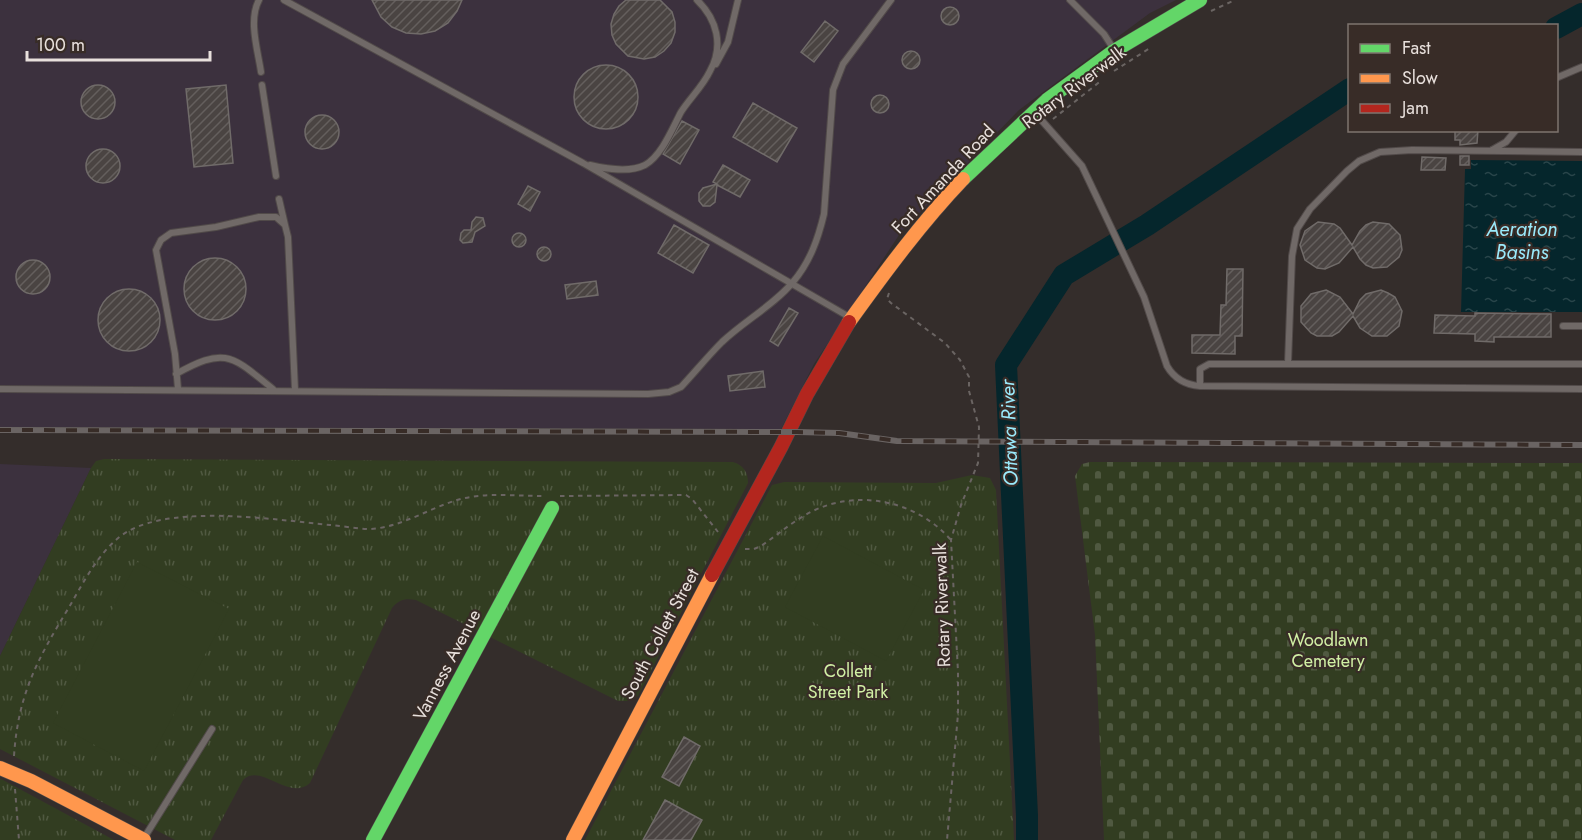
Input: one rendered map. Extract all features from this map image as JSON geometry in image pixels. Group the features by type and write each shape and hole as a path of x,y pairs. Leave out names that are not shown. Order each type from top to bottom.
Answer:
{"street":[{"name":"Fort Amanda Road","path":"781,447 806,395 852,318 924,221 978,164 1063,87 1114,51 1200,0"},
{"name":"South Collett Street","path":"573,840 728,543 781,447"},
{"name":"Vanness Avenue","path":"373,840 550,502"},
{"path":"0,768 31,781 143,840"}],"lane":[{"path":"258,0 255,6 255,25 261,72"},
{"path":"284,0 583,163 852,318"},
{"path":"697,0 712,18 717,36 716,54 710,72"},
{"path":"583,163 624,169 646,164 656,153 685,106 720,57 728,42 738,0"},
{"path":"0,389 648,394 669,392 681,387 723,342 792,283 806,265 819,234 824,214 833,90 843,64 891,0"},
{"path":"1070,0 1104,34 1114,51"},
{"path":"1558,78 1582,68"},
{"path":"262,85 276,176"},
{"path":"1034,111 1082,166 1144,297 1170,370 1185,383 1200,386 1582,389"},
{"path":"1489,151 1506,142 1514,132"},
{"path":"1288,363 1294,240 1303,220 1314,205 1347,171 1369,156 1380,152 1412,150 1582,152"},
{"path":"279,199 288,237 292,281 295,390"},
{"path":"178,389 165,300 156,260 156,250 161,240 171,233 216,227 259,217 276,217 285,225"},
{"path":"1563,326 1582,326"},
{"path":"176,374 206,359 215,356 227,357 245,366 273,390"},
{"path":"1200,386 1199,372 1205,364 1582,364"},
{"path":"143,840 212,729"}],"path":[{"path":"1209,12 1235,0"},
{"name":"Rotary Riverwalk","path":"1110,73 1150,49"},
{"name":"Rotary Riverwalk","path":"1046,124 1101,81"},
{"name":"Rotary Riverwalk","path":"894,285 887,299 945,343 960,360 969,377 969,390 979,427 978,463 961,505 951,540 958,714 947,840"},
{"path":"560,496 686,495 692,499 728,543 747,549 754,549 817,508 860,500 881,500 904,507 941,528 951,540"},
{"path":"19,840 14,774 17,726 23,698 44,649 94,565 126,532 144,524 187,517 259,518 370,529 398,523 459,500 483,496 550,502"}],"shaded area":[{"path":"0,0 1176,0 1150,13 1019,110 901,232 814,364 781,429 0,427"},
{"path":"0,464 91,468 0,656"}],"green space":[{"path":"104,459 733,462 744,470 748,483 638,696 628,701 618,701 416,600 403,600 392,608 310,783 302,788 293,788 267,778 250,776 243,780 211,840 175,840 0,749 0,656 91,468 96,461"},
{"name":"Woodlawn Cemetery","path":"1090,462 1582,463 1582,840 1104,840 1095,635 1075,476 1082,464"},
{"name":"Collett Street Park","path":"972,475 990,478 996,490 1014,840 585,840 772,485 784,482 936,483"},
{"path":"823,536 924,590 886,661 785,607"},
{"path":"137,562 229,609 144,771 53,723"},
{"path":"0,779 3,780 114,840 0,840"}],"water":[{"name":"Aeration Basins","path":"1471,160 1582,161 1582,312 1461,312 1465,169 1471,169"}],"building":[{"path":"372,0 462,0 448,23 435,31 421,34 406,33 392,27 381,17"},
{"path":"626,0 660,0 672,12 675,32 671,43 655,57 644,59 628,56 616,44 611,24 619,6"},
{"path":"946,7 954,7 959,12 957,23 946,25 941,20 941,12"},
{"path":"825,21 838,31 814,62 801,52"},
{"path":"907,51 915,51 920,56 918,67 907,69 902,64 902,56"},
{"path":"606,65 624,71 632,79 638,97 632,115 624,123 606,129 588,123 580,115 574,97 580,79 588,71"},
{"path":"98,85 110,90 115,102 110,114 98,119 86,114 81,102 86,90"},
{"path":"226,85 233,163 194,167 186,89"},
{"path":"876,95 884,95 889,100 887,111 876,113 871,108 871,100"},
{"path":"753,103 797,128 777,162 733,137"},
{"path":"322,115 334,120 339,132 334,144 322,149 310,144 305,132 310,120"},
{"path":"682,121 699,130 680,164 663,154"},
{"path":"1455,132 1478,132 1477,143 1460,145 1460,140 1455,140"},
{"path":"103,149 115,154 120,166 115,178 103,183 91,178 86,166 91,154"},
{"path":"1460,156 1469,156 1469,165 1460,165"},
{"path":"1422,157 1446,158 1445,170 1421,170"},
{"path":"723,165 750,180 740,197 717,185 715,202 710,206 703,206 699,201 699,193 703,188 717,184 713,182"},
{"path":"528,186 540,192 530,211 518,204"},
{"path":"476,217 483,218 485,226 475,232 472,242 463,243 460,240 461,233 464,230 471,230 472,222"},
{"path":"1318,222 1334,224 1340,228 1352,245 1366,225 1373,222 1389,224 1400,235 1402,250 1399,257 1387,267 1373,268 1366,265 1353,247 1339,263 1325,269 1317,268 1305,260 1300,245 1305,231"},
{"path":"674,225 709,245 693,273 658,253"},
{"path":"519,233 524,235 526,240 524,245 519,247 514,245 512,240 514,235"},
{"path":"544,247 549,249 551,254 549,259 544,261 539,259 537,254 539,249"},
{"path":"215,258 227,260 237,267 244,277 246,289 244,301 237,311 227,318 215,320 203,318 193,311 186,301 184,289 186,277 193,267 203,260"},
{"path":"33,260 45,265 50,277 45,289 33,294 21,289 16,277 21,265"},
{"path":"1227,269 1243,269 1242,336 1235,336 1235,354 1192,353 1192,335 1220,335 1221,305 1226,305"},
{"path":"596,281 598,295 567,299 565,285"},
{"path":"129,289 141,291 151,298 158,308 160,320 158,332 151,342 141,349 129,351 117,349 107,342 100,332 98,320 100,308 107,298 117,291"},
{"path":"1326,290 1340,297 1353,314 1366,294 1381,290 1388,293 1395,297 1402,311 1399,326 1387,336 1372,336 1360,328 1353,316 1339,332 1332,336 1317,336 1301,322 1301,306 1311,294"},
{"path":"789,308 798,313 778,346 770,341"},
{"path":"1475,313 1551,314 1551,337 1494,337 1494,342 1475,341 1475,334 1434,333 1435,315 1475,316"},
{"path":"763,371 765,387 730,391 728,376"},
{"path":"684,737 700,746 679,786 662,777"},
{"path":"665,800 702,820 691,840 643,840"}],"waterway":[{"name":"Ottawa River","path":"1558,27 1582,14"},
{"name":"Ottawa River","path":"1027,840 1006,365 1064,275 1147,225 1348,90"}],"railway":[{"path":"0,430 797,432 839,433 897,441 1582,445"}],"traffic: fast":[{"path":"963,179 1047,100 1114,51 1200,0"},
{"path":"373,840 552,508"}],"traffic: slow":[{"path":"849,322 918,230 963,179"},
{"path":"573,840 712,575"},
{"path":"0,768 31,781 144,840"}],"traffic: jam":[{"path":"712,575 807,394 849,322"}]}
